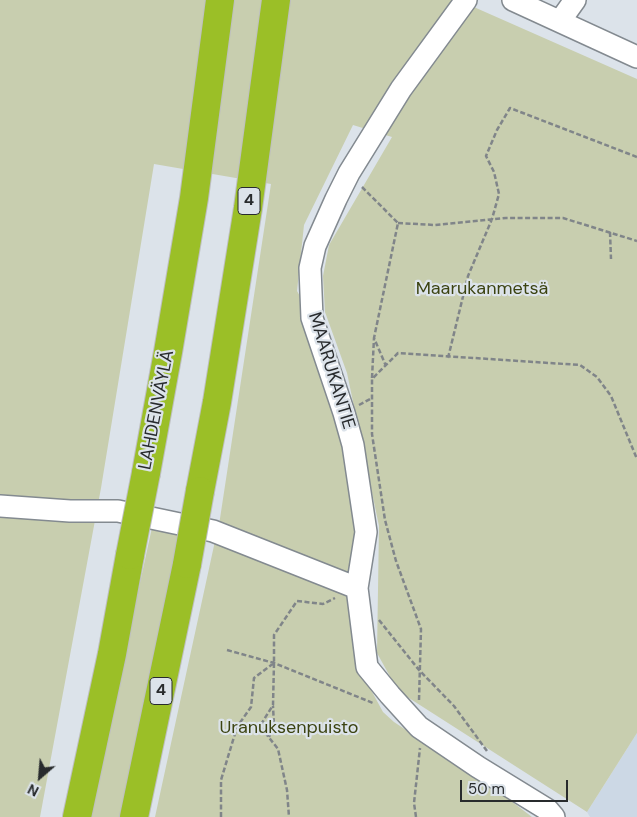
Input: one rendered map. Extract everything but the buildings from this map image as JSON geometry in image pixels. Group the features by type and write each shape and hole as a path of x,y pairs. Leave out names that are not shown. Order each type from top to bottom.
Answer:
{"highway":[{"name":"LAHDENVÄYLÄ","path":"77,817 112,654 168,352 194,198 220,0"},
{"name":"4","path":"134,817 167,666 217,402 248,208 276,0"},
{"path":"61,817 75,762 112,654"}],"street":[{"path":"513,0 637,57"},
{"path":"560,21 576,0"},
{"name":"MAARUKANTIE","path":"461,7 401,89 349,173 315,246 310,268 312,318 353,445 366,532 357,588 367,667 419,727 478,767 548,810 554,817"},
{"path":"0,506 70,511 118,511 213,531 357,588"}],"path":[{"path":"448,358 468,276 492,219 499,194 494,172 486,156 497,130 510,108 637,157"},
{"path":"349,173 398,223 435,225 492,219 563,218 637,241"},
{"path":"398,223 374,338 372,434 385,520 396,561 421,629 419,670"},
{"path":"610,232 611,259"},
{"path":"374,338 386,366"},
{"path":"372,379 398,353 580,366 597,377 611,396 637,459"},
{"path":"269,737 274,726 274,636 297,601 323,604 357,588"},
{"path":"378,620 419,670 454,706 487,751"},
{"path":"227,650 274,664 374,704 390,695"},
{"path":"221,817 221,780 237,728 251,707 254,678 274,664"},
{"path":"273,705 260,726 278,749 287,790 289,817"},
{"path":"416,817 414,803 420,750 419,727"}],"shaded area":[{"path":"637,733 637,817 590,817 587,812"}],"green space":[{"name":"Maarukanmetsä","path":"0,0 468,0 467,4 637,79 637,733 587,812 398,691 377,653 379,526 347,373 325,312 323,276 329,245 392,137 353,125 304,225 297,291 304,303 347,447 360,534 351,578 219,525 271,184 154,164 101,488 40,817 0,817"},
{"path":"153,523 181,530 121,817 89,817"},
{"name":"Uranuksenpuisto","path":"215,541 349,595 358,666 383,712 394,722 494,788 532,817 155,817"}]}
